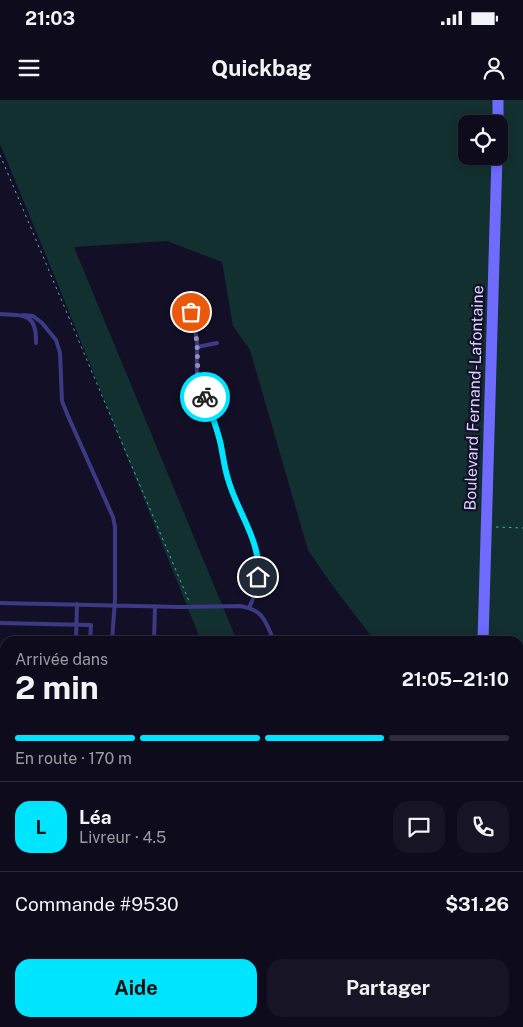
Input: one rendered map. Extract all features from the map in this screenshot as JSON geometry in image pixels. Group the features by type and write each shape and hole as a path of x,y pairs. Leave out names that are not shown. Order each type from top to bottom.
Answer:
{"street":[{"path":"498,100 498,115"},
{"name":"Boulevard Fernand-Lafontaine","path":"483,636 497,165"}],"lane":[{"path":"191,303 197,347 198,380 216,428 230,485 257,554 259,570 257,586 249,608"},
{"path":"0,314 33,316 38,319 56,340 60,353 62,401 113,517 115,527 112,636"},
{"path":"23,315 34,323 36,343"},
{"path":"197,347 217,343"},
{"path":"0,603 249,608 256,610 262,616 272,636"},
{"path":"76,636 77,604"},
{"path":"154,636 155,606"},
{"path":"0,623 91,625 90,636"}],"path":[{"path":"0,155 192,607"},
{"path":"494,527 523,528"}],"green space":[{"path":"0,100 523,100 523,636 371,636 308,550 250,350 233,326 222,262 167,241 74,247 235,636 199,636 0,144"}],"way so far":[{"path":"191,312 197,342 197,376 205,397"}],"route":[{"path":"205,397 216,428 227,478 257,554 258,577"}]}
